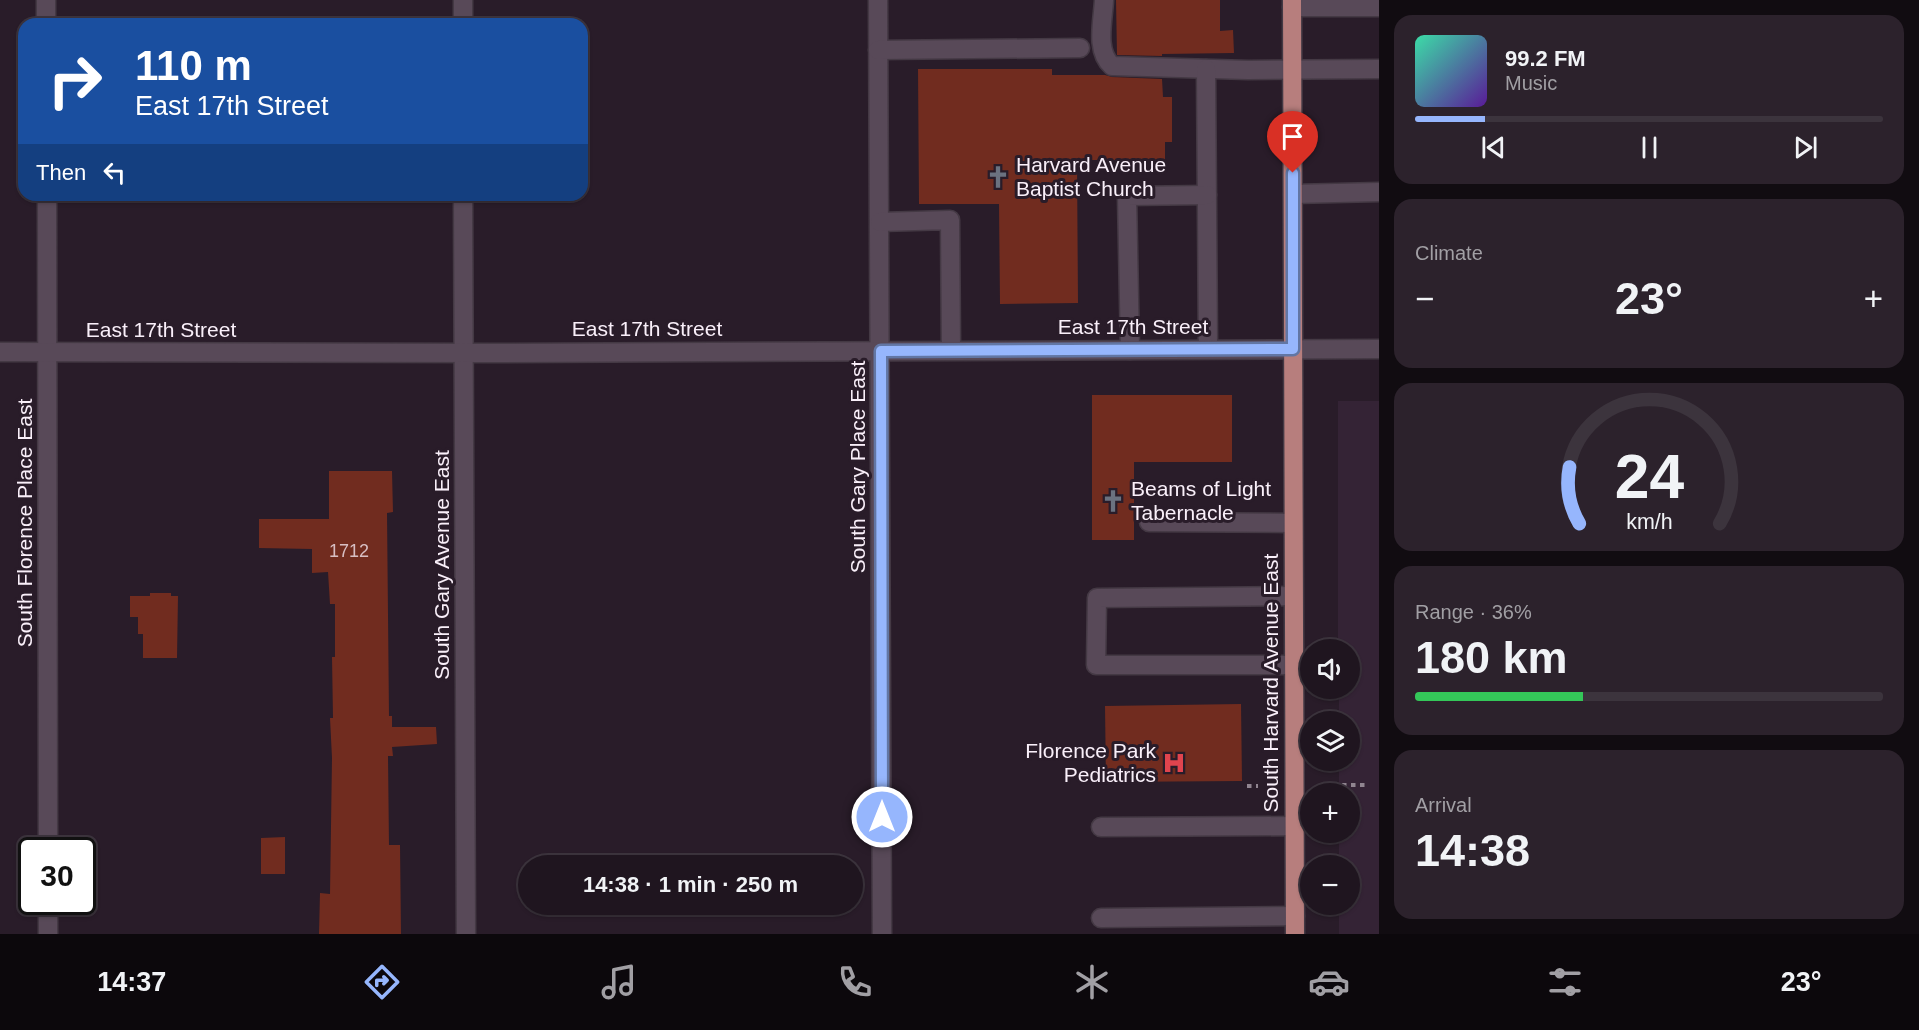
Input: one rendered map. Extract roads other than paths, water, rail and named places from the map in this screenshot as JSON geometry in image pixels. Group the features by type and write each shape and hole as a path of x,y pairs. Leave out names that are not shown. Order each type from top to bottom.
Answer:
{"main road":[{"name":"South Harvard Avenue East","path":"1292,4 1295,925"}],"street":[{"path":"46,0 46,18"},
{"path":"463,0 463,18"},
{"name":"South Gary Place East","path":"878,0 882,934"},
{"path":"1104,0 1102,46 1105,60 1112,66 1292,70 1379,69"},
{"path":"1292,4 1379,7"},
{"path":"878,50 1080,48"},
{"path":"1206,69 1208,349"},
{"path":"1293,194 1379,192"},
{"path":"1130,350 1127,196 1207,195"},
{"name":"South Florence Place East","path":"47,201 48,837"},
{"name":"South Gary Avenue East","path":"463,201 466,934"},
{"path":"880,222 950,220 951,351"},
{"name":"East 17th Street","path":"0,352 464,353 1379,349"},
{"path":"1149,522 1293,523"},
{"path":"1293,596 1096,598 1096,665 1293,665"},
{"path":"1101,827 1294,826"},
{"path":"48,915 48,934"},
{"path":"1101,918 1295,925"}],"place":[{"name":"Harvard Avenue Baptist Church","path":"998,177"},
{"name":"Beams of Light Tabernacle","path":"1113,501"},
{"name":"Florence Park Pediatrics","path":"1174,763"}]}
